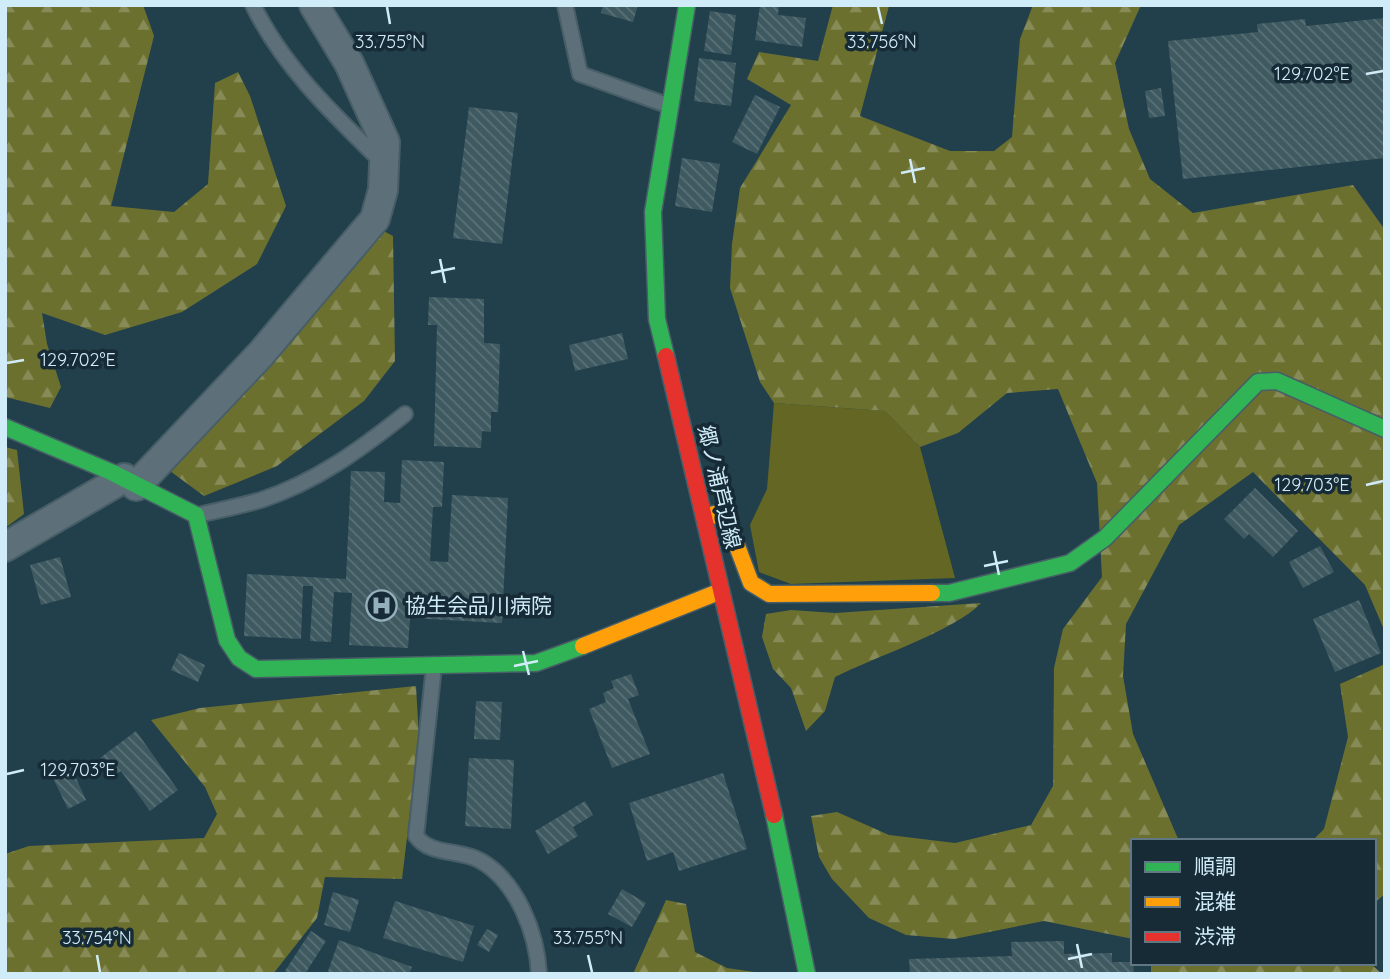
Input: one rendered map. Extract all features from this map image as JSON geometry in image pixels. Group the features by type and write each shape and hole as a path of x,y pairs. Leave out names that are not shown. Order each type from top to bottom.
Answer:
{"street":[{"path":"5,547 130,482 261,354 374,219 383,190 385,142 349,63 314,5"},
{"name":"郷ノ浦芦辺線","path":"687,5 653,212 657,319 788,876 807,974"},
{"path":"704,513 718,514 728,522 751,583 769,594 949,593 1070,563 1105,538 1258,382 1277,381 1385,429"},
{"path":"5,427 130,482 196,516 227,640 239,658 256,669 536,663 638,626 721,591"}],"lane":[{"path":"253,5 290,63 327,108 386,165"},
{"path":"565,5 580,74 670,106"},
{"path":"196,516 261,500 313,478 356,453 405,414"},
{"path":"434,666 416,836 423,845 480,860 505,882 520,904 530,929 539,974"}],"green space":[{"path":"5,5 143,5 154,36 111,206 174,212 208,184 215,83 238,72 250,96 286,206 257,264 182,312 105,335 42,313 47,344 61,387 50,408 5,397"},
{"path":"833,5 889,6 860,116 950,151 994,151 1012,137 1020,39 1033,5 1141,5 1115,63 1129,129 1150,179 1193,213 1353,185 1385,230 1385,632 1365,585 1253,472 1179,525 1126,624 1123,676 1133,734 1178,839 1131,839 1131,939 1044,921 954,939 906,935 869,918 832,879 819,857 811,816 837,812 889,835 955,843 1031,825 1053,786 1054,668 1063,629 1102,577 1097,483 1058,389 1007,393 958,433 920,447 885,411 774,403 760,382 730,288 732,244 740,188 791,105 747,79 759,52 818,61"},
{"path":"378,228 393,236 395,361 364,401 277,466 204,496 170,471 279,356"},
{"path":"774,403 885,411 920,447 955,578 791,584 759,572 750,525 767,489"},
{"path":"5,447 17,450 24,514 5,528"},
{"path":"981,603 953,624 835,677 825,711 806,731 791,688 773,669 762,637 766,614 791,610 835,613"},
{"path":"1385,664 1385,894 1376,901 1376,839 1314,839 1324,829 1348,737 1340,684"},
{"path":"416,686 419,739 402,879 325,877 317,918 273,974 5,974 5,854 29,846 204,838 217,814 205,787 151,720 200,708"},
{"path":"666,900 686,904 695,952 727,968 768,974 633,974"},
{"path":"1151,965 1372,965 1382,974 1151,974"}],"building":[{"path":"603,5 638,5 633,22 601,13"},
{"path":"760,5 779,5 778,15 806,18 802,47 755,40"},
{"path":"710,11 736,15 731,55 704,51"},
{"path":"1385,18 1385,158 1183,179 1168,41 1258,32 1257,24 1305,19 1306,26"},
{"path":"699,58 736,63 731,106 694,101"},
{"path":"1161,88 1165,116 1149,118 1145,91"},
{"path":"755,95 780,107 757,154 732,142"},
{"path":"469,107 518,113 502,244 453,238"},
{"path":"682,158 720,164 712,212 675,206"},
{"path":"429,297 484,299 484,343 500,344 498,412 491,412 491,432 482,431 481,448 434,446 437,325 428,325"},
{"path":"622,333 628,359 575,371 569,345"},
{"path":"402,460 444,462 442,507 433,507 430,561 448,562 452,495 508,498 502,623 410,618 408,648 349,645 352,593 334,592 331,642 310,641 313,586 303,586 301,639 244,636 247,574 346,579 351,471 385,472 384,502 400,503"},
{"path":"1255,488 1298,531 1273,557 1249,534 1244,539 1224,519"},
{"path":"1320,546 1334,572 1303,588 1289,562"},
{"path":"60,557 71,597 41,605 30,565"},
{"path":"1359,600 1381,653 1335,672 1313,619"},
{"path":"179,653 205,665 198,682 171,670"},
{"path":"631,674 639,695 628,699 650,754 612,768 589,709 606,702 603,693 614,688 611,681"},
{"path":"476,701 502,702 500,740 474,739"},
{"path":"136,731 178,790 150,811 121,771 114,776 100,758"},
{"path":"469,758 514,760 511,829 465,826"},
{"path":"71,767 86,800 68,809 52,776"},
{"path":"723,773 747,849 679,871 673,852 647,861 629,803"},
{"path":"585,801 593,815 573,827 578,836 548,854 535,831"},
{"path":"622,889 646,903 632,927 608,914"},
{"path":"333,892 359,900 350,932 324,925"},
{"path":"395,901 474,926 463,962 383,938"},
{"path":"487,929 498,935 489,952 477,945"},
{"path":"311,931 326,941 305,974 290,974 285,971"},
{"path":"339,940 412,967 409,974 327,974"},
{"path":"1064,941 1064,954 1112,953 1112,962 1131,962 1134,974 910,974 909,959 1012,956 1011,942"}],"traffic: fast":[{"path":"666,356 657,319 653,212 687,5"},
{"path":"932,593 949,593 1070,563 1105,538 1258,382 1277,381 1385,429"},
{"path":"5,427 111,472 196,515 227,640 239,658 256,669 536,663 583,646"},
{"path":"774,815 807,974"}],"traffic: slow":[{"path":"714,514 728,522 751,583 769,594 932,593"},
{"path":"583,646 721,591"}],"traffic: jam":[{"path":"666,356 774,815"}],"place":[{"name":"協生会品川病院","path":"382,606"}]}
